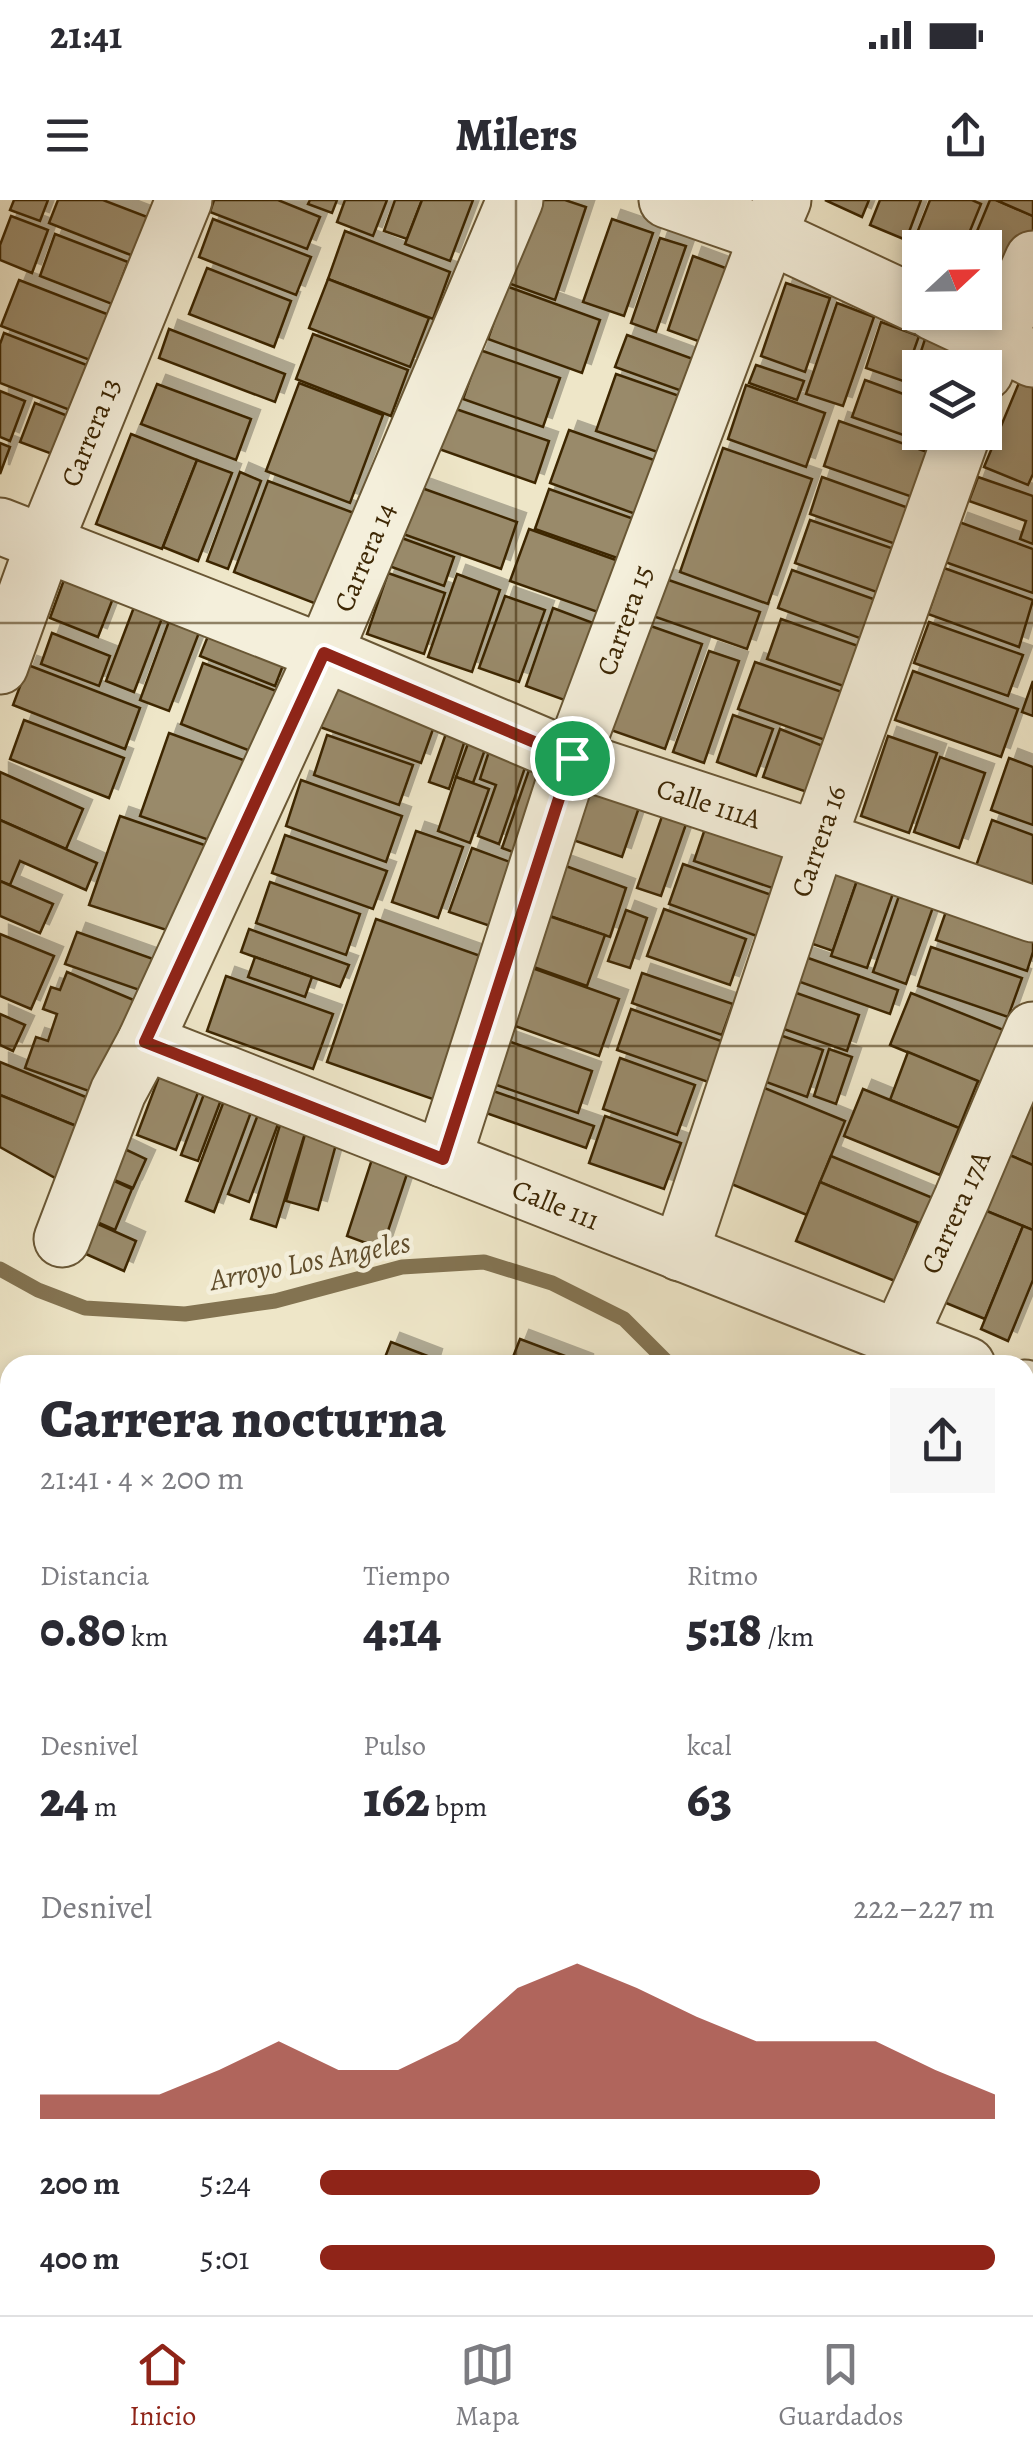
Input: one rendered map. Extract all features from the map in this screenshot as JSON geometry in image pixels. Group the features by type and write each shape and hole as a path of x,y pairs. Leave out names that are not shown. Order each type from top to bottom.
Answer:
{"street":[{"name":"Carrera 13","path":"0,666 22,536 184,200"},
{"name":"Carrera 14","path":"62,1240 118,1092 145,1042 324,653 515,200"},
{"path":"666,200 775,218 902,295"},
{"name":"Carrera 15","path":"443,1159 572,758 775,218"},
{"path":"961,330 1005,358 1033,259"},
{"name":"Carrera 16","path":"680,1253 818,839 958,450"},
{"name":"Calle 111A","path":"22,536 324,653 572,758 1033,914"},
{"name":"Carrera 17A","path":"899,1338 1033,1030"},
{"name":"Calle 111","path":"145,1042 941,1355"}],"building":[{"path":"14,200 48,200 40,221 10,210"},
{"path":"58,200 103,200 155,220 141,259 49,223"},
{"path":"214,200 278,200 320,217 307,249 210,212"},
{"path":"310,200 337,200 332,213 308,204"},
{"path":"345,200 387,200 373,236 337,222"},
{"path":"395,200 422,200 407,239 384,231"},
{"path":"422,200 473,200 450,261 405,244"},
{"path":"524,200 565,200 586,207 555,300 497,279"},
{"path":"825,200 869,200 862,217"},
{"path":"880,200 921,200 910,230 902,230 902,238 870,225"},
{"path":"930,200 972,200 981,204 970,230 918,230"},
{"path":"990,200 1033,216 1033,238 1014,284 1002,279 1002,230 978,230"},
{"path":"996,200 1033,200 1033,216"},
{"path":"11,216 48,230 32,273 0,260 0,245"},
{"path":"213,219 311,257 296,295 199,257"},
{"path":"612,219 653,233 624,316 583,302"},
{"path":"345,231 450,272 433,319 328,279"},
{"path":"55,234 128,262 112,304 40,276"},
{"path":"660,238 686,246 656,332 631,323"},
{"path":"693,256 731,270 706,344 668,330"},
{"path":"207,268 291,301 274,347 189,314"},
{"path":"328,279 429,318 410,367 309,328"},
{"path":"19,280 112,316 95,362 1,326"},
{"path":"786,283 830,298 805,372 761,356"},
{"path":"506,286 600,320 582,373 488,339"},
{"path":"837,303 874,317 843,406 806,394"},
{"path":"881,322 919,336 914,350 902,350 902,381 866,368"},
{"path":"169,329 285,374 275,402 159,358"},
{"path":"4,333 97,369 80,414 0,383 0,344"},
{"path":"313,334 408,370 391,416 296,379"},
{"path":"627,335 704,363 693,395 615,367"},
{"path":"926,336 966,350 921,350"},
{"path":"480,350 560,378 543,427 463,399"},
{"path":"756,365 804,381 797,400 749,383"},
{"path":"616,374 691,400 672,457 596,431"},
{"path":"1021,378 1033,383 1033,474 1028,485 984,467 991,450 1002,450 1002,424"},
{"path":"865,380 902,393 902,435 852,417"},
{"path":"299,383 383,415 350,503 266,471"},
{"path":"157,384 251,419 236,460 141,424"},
{"path":"746,385 825,413 806,467 728,439"},
{"path":"0,391 25,401 10,441 0,437"},
{"path":"35,403 78,420 63,458 20,442"},
{"path":"453,408 549,441 535,483 439,449"},
{"path":"839,421 902,443 902,450 933,454 918,499 824,466"},
{"path":"569,430 671,466 652,520 550,483"},
{"path":"131,434 197,460 162,549 96,524"},
{"path":"0,443 10,447 0,474"},
{"path":"723,448 812,479 768,604 680,572"},
{"path":"197,460 232,473 198,561 163,547"},
{"path":"240,472 261,481 228,569 207,561"},
{"path":"822,477 917,511 904,547 810,514"},
{"path":"978,477 1033,496 1033,544 1020,539 1026,521 969,501"},
{"path":"268,481 354,513 319,605 234,572"},
{"path":"419,487 517,522 501,569 403,534"},
{"path":"549,489 634,519 620,559 535,529"},
{"path":"810,520 900,551 885,595 795,563"},
{"path":"959,522 1033,549 1033,593 945,562"},
{"path":"529,529 627,564 609,616 510,581"},
{"path":"399,537 454,557 444,586 389,566"},
{"path":"944,568 1033,600 1019,647 928,614"},
{"path":"68,569 117,588 98,637 50,618"},
{"path":"792,570 879,601 865,640 778,608"},
{"path":"388,573 445,593 424,654 367,634"},
{"path":"457,574 500,590 472,672 428,657"},
{"path":"663,578 760,612 747,649 650,615"},
{"path":"139,594 167,605 134,692 106,681"},
{"path":"505,596 545,610 519,682 479,668"},
{"path":"175,605 205,617 169,711 140,700"},
{"path":"553,608 593,623 567,701 526,686"},
{"path":"781,619 864,648 849,688 767,659"},
{"path":"214,621 289,650 275,686 200,656"},
{"path":"929,622 1023,655 1008,696 914,663"},
{"path":"645,624 702,644 665,749 608,729"},
{"path":"52,633 110,656 99,686 41,664"},
{"path":"709,651 739,661 704,763 673,752"},
{"path":"755,662 842,692 825,740 738,709"},
{"path":"203,663 284,694 261,755 181,724"},
{"path":"28,665 140,708 125,749 13,705"},
{"path":"913,671 1018,709 1001,757 895,720"},
{"path":"333,681 437,718 421,763 317,726"},
{"path":"1033,681 1033,716 1022,712"},
{"path":"733,715 773,729 756,776 717,762"},
{"path":"24,720 124,758 109,798 10,759"},
{"path":"450,722 469,728 449,789 429,782"},
{"path":"475,724 492,730 473,783 456,777"},
{"path":"780,729 823,746 807,792 763,777"},
{"path":"496,730 533,744 499,844 478,836 496,785 480,779"},
{"path":"169,733 257,765 229,847 140,816"},
{"path":"327,735 413,765 399,805 314,775"},
{"path":"888,736 937,753 909,833 861,816"},
{"path":"537,747 556,754 521,855 502,848"},
{"path":"940,757 985,773 959,848 914,832"},
{"path":"1009,758 1033,767 1033,825 991,810"},
{"path":"0,772 83,809 66,849 0,820"},
{"path":"596,772 645,790 622,857 573,840"},
{"path":"456,777 489,789 470,843 438,831"},
{"path":"301,780 402,816 386,862 286,826"},
{"path":"668,799 692,807 661,896 637,888"},
{"path":"710,814 801,846 784,892 694,861"},
{"path":"120,816 222,851 182,935 89,905"},
{"path":"0,820 97,863 86,890 20,861 10,885 0,881"},
{"path":"992,820 1033,835 1033,886 976,866"},
{"path":"416,831 463,847 438,918 392,902"},
{"path":"285,835 387,871 373,909 272,873"},
{"path":"472,848 521,866 499,929 449,912"},
{"path":"683,864 783,899 768,940 669,904"},
{"path":"563,865 626,888 610,937 547,915"},
{"path":"833,866 859,875 833,951 807,942"},
{"path":"861,869 897,882 867,968 831,956"},
{"path":"0,881 53,904 40,933 0,916"},
{"path":"904,881 938,893 906,984 873,972"},
{"path":"270,882 360,914 346,955 256,923"},
{"path":"951,897 1033,927 1033,952 1027,971 936,940"},
{"path":"664,909 746,939 730,985 647,956"},
{"path":"626,910 647,918 630,968 608,961"},
{"path":"546,915 605,935 587,986 528,965"},
{"path":"376,919 489,959 441,1102 327,1062"},
{"path":"249,929 349,965 340,987 241,952"},
{"path":"77,932 156,960 145,992 65,964"},
{"path":"0,934 54,956 31,1009 0,996"},
{"path":"931,947 1022,978 1008,1017 918,986"},
{"path":"797,954 898,990 890,1014 789,978"},
{"path":"255,957 312,977 305,997 248,977"},
{"path":"521,964 619,999 599,1056 501,1021"},
{"path":"67,972 136,1001 97,1094 25,1068 36,1037 48,1041 57,1014 43,1009 51,987 60,990"},
{"path":"642,973 733,1004 722,1035 632,1003"},
{"path":"226,976 333,1014 313,1069 207,1031"},
{"path":"788,990 859,1015 847,1051 775,1026"},
{"path":"911,993 1006,1031 984,1084 890,1045"},
{"path":"631,1009 724,1042 711,1083 617,1050"},
{"path":"0,1014 25,1025 13,1051 0,1045"},
{"path":"774,1033 823,1050 807,1097 758,1079"},
{"path":"497,1037 592,1071 578,1113 482,1080"},
{"path":"829,1049 852,1057 836,1104 814,1096"},
{"path":"908,1052 978,1081 959,1128 890,1100"},
{"path":"620,1058 695,1085 677,1135 603,1109"},
{"path":"165,1061 204,1077 176,1150 137,1135"},
{"path":"0,1062 103,1104 91,1132 0,1095"},
{"path":"1033,1076 1033,1165 995,1149"},
{"path":"210,1078 227,1084 198,1161 181,1155"},
{"path":"750,1082 845,1121 807,1215 712,1176"},
{"path":"230,1085 257,1096 214,1212 186,1201"},
{"path":"476,1085 594,1126 586,1148 469,1107"},
{"path":"863,1089 959,1128 940,1175 844,1136"},
{"path":"0,1095 91,1132 64,1183 0,1147"},
{"path":"263,1101 284,1108 249,1202 228,1194"},
{"path":"285,1109 310,1117 276,1227 251,1219"},
{"path":"605,1116 681,1143 664,1189 589,1163"},
{"path":"310,1117 341,1126 318,1210 286,1201"},
{"path":"112,1143 146,1159 133,1188 98,1173"},
{"path":"995,1149 1033,1165 1033,1230 972,1205"},
{"path":"374,1153 410,1165 382,1249 347,1236"},
{"path":"831,1156 940,1201 929,1227 820,1182"},
{"path":"99,1174 132,1189 115,1230 81,1215"},
{"path":"820,1182 918,1223 895,1281 796,1241"},
{"path":"972,1205 1023,1226 985,1319 934,1298"},
{"path":"80,1216 136,1241 124,1271 68,1246"},
{"path":"1023,1226 1033,1230 1033,1280 1008,1341 981,1329"},
{"path":"520,1339 563,1355 514,1355"},
{"path":"391,1342 425,1355 386,1355"}],"waterway":[{"name":"Arroyo Los Angeles","path":"0,1269 38,1290 85,1308 185,1314 275,1301 402,1267 484,1262 552,1283 624,1319 660,1355"}],"route":[{"path":"324,653 572,758 443,1159 145,1042 324,653"}]}
